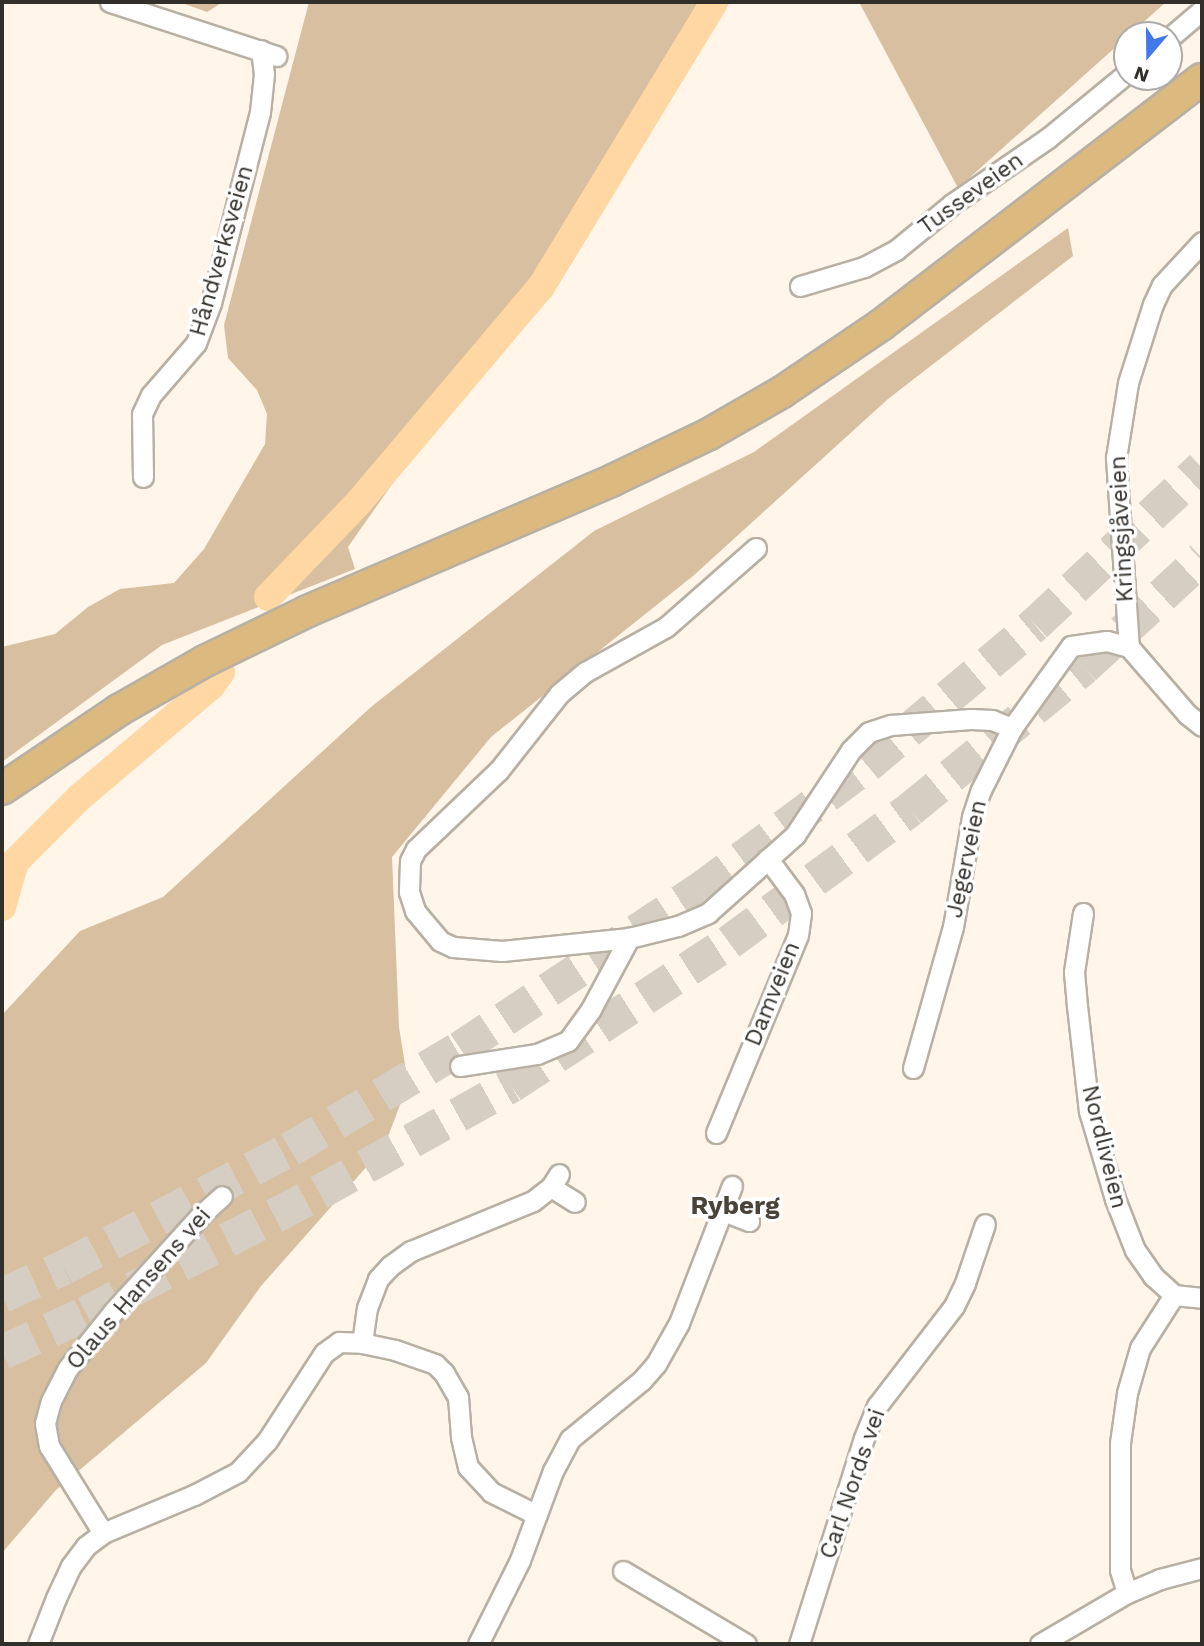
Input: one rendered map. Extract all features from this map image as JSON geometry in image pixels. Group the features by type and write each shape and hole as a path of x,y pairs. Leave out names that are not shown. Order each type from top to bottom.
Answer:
{"main road":[{"path":"2,789 119,710 205,660 308,611 613,480 709,434 782,392 918,298 1202,79"}],"street":[{"name":"Håndverksveien","path":"110,2 269,53 260,112 211,303 196,343 152,395 142,414 143,477"},
{"path":"1183,26 1202,10"},
{"name":"Tusseveien","path":"800,286 864,267 896,250 952,204 1048,138 1113,85"},
{"name":"Kringsjåveien","path":"1129,647 1117,502 1119,427 1128,383 1153,304 1162,285 1202,242"},
{"path":"756,548 666,627 585,672 559,694 499,770 427,835 410,861 409,892 415,911 440,941 453,947 502,951 629,938 678,926 708,913 795,835 850,750 869,732 891,725 971,719 992,720 1012,728"},
{"name":"Jegerveien","path":"913,1068 953,927 972,817 981,790 1012,728 1070,646 1107,641 1129,647"},
{"path":"1129,647 1187,714 1202,726"},
{"name":"Damveien","path":"716,1133 798,934 801,914 794,894 768,859"},
{"name":"Nordliveien","path":"1083,913 1074,972 1090,1111 1115,1199 1135,1250 1153,1276 1174,1295"},
{"path":"460,1066 537,1054 568,1041 591,1009 629,938"},
{"path":"362,1343 367,1308 378,1279 390,1266 411,1251 533,1201 555,1181 575,1202"},
{"path":"478,1644 520,1560 553,1471 570,1438 642,1380 656,1364 679,1324 732,1185"},
{"name":"Olaus Hansens vei","path":"103,1533 49,1446 46,1423 51,1401 68,1368 113,1312 201,1215 222,1196"},
{"path":"723,1211 749,1221"},
{"name":"Carl Nords vei","path":"799,1644 864,1438 877,1406 954,1306 965,1283 985,1224"},
{"path":"1127,1593 1120,1570 1121,1443 1127,1393 1140,1348 1174,1295 1202,1298"},
{"path":"38,1644 71,1566 86,1546 103,1533 194,1495 238,1472 267,1441 324,1353 339,1342 362,1343 418,1356 444,1373 458,1397 468,1467 491,1492 537,1515"},
{"path":"1040,1644 1127,1593 1160,1578 1202,1568"},
{"path":"623,1571 746,1644"}],"shaded area":[{"path":"179,2 223,2 207,12"},
{"path":"309,2 730,2 348,547 355,569 162,645 2,762 2,647 55,634 88,607 120,589 174,583 204,549 265,444 267,414 257,390 228,358 224,325"},
{"path":"859,2 1166,2 1145,21 1113,21 1113,49 958,188"},
{"path":"1068,228 1073,256 888,399 693,576 491,737 392,857 399,1027 408,1084 384,1147 261,1286 206,1363 56,1490 2,1553 2,1015 80,931 163,897 371,707 594,531 754,452"}],"waterway":[{"path":"268,597 359,502 541,287 714,2"},
{"path":"2,907 15,862 80,797 211,686 221,672"}],"tunnel":[{"path":"2,1295 64,1267 290,1149 460,1048 699,890 867,765 1035,624 1202,467"},
{"path":"2,1352 86,1313 319,1192 511,1085 729,942 910,809 1084,667 1202,558"}],"district":[{"name":"Ryberg","path":"735,1206"}]}
